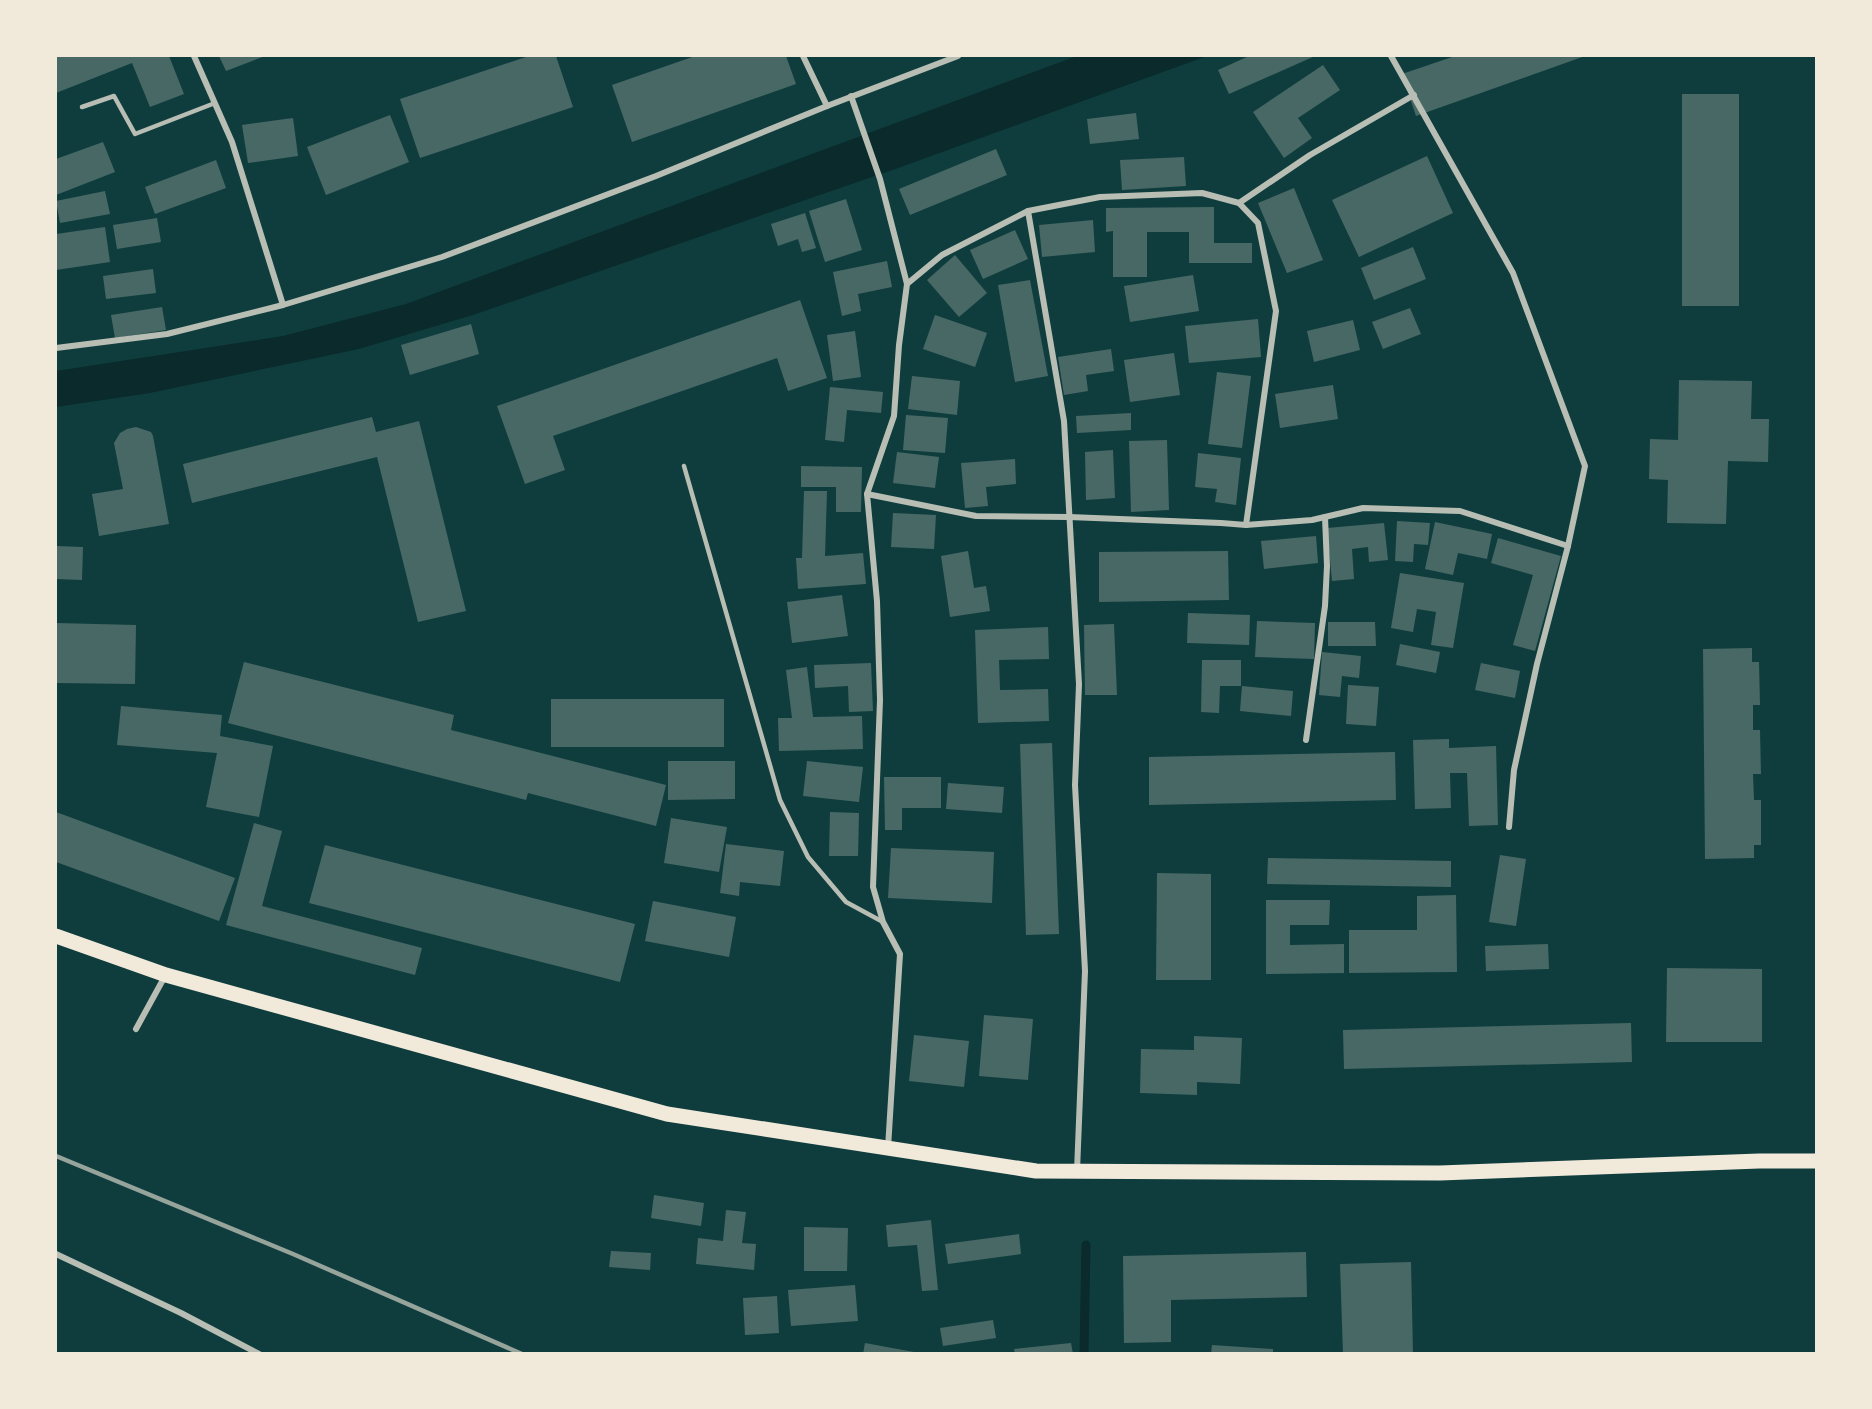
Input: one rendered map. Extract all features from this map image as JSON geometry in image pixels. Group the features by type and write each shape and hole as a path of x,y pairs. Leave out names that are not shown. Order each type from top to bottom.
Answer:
{"main road":[{"path":"56,936 166,975 668,1114 1036,1171 1440,1173 1759,1161 1816,1161"}],"street":[{"path":"194,56 232,142 283,305"},
{"path":"803,56 827,106"},
{"path":"56,348 167,334 283,305 442,257 656,176 851,96 958,56"},
{"path":"1390,56 1513,273 1585,466 1568,546 1537,663 1514,770 1509,827"},
{"path":"851,96 880,179 907,284 898,345 894,416 867,494 877,601 880,700 873,887 883,922 900,954 888,1149"},
{"path":"1239,203 1310,155 1414,96"},
{"path":"907,284 942,255 1028,211 1100,197 1202,193 1239,203 1258,223 1276,311 1246,525"},
{"path":"1028,211 1064,421 1079,684 1075,785 1085,971 1077,1171"},
{"path":"867,494 976,516 1069,517 1246,525 1312,520 1363,508 1460,511 1568,546"},
{"path":"1306,740 1325,606 1327,566 1325,517"},
{"path":"136,1029 166,975"},
{"path":"56,1254 182,1313 259,1353"}],"lane":[{"path":"82,107 114,96 135,134 214,104"},
{"path":"684,466 780,800 808,857 846,902 883,922"}],"water":[{"path":"1077,56 1207,56 901,167 476,314 359,349 150,393 56,407 56,371 283,336 406,304"}],"building":[{"path":"56,56 169,56 184,94 150,107 132,63 56,93"},
{"path":"219,56 265,56 226,71"},
{"path":"529,56 556,56 573,107 420,158 400,99"},
{"path":"695,56 786,56 796,84 632,142 612,85"},
{"path":"1249,56 1315,56 1229,94 1218,70"},
{"path":"1455,56 1585,56 1416,116 1402,74"},
{"path":"1323,65 1340,90 1298,118 1312,138 1284,158 1253,112"},
{"path":"1682,94 1739,94 1739,306 1682,306"},
{"path":"1136,113 1139,139 1090,144 1087,119"},
{"path":"390,115 409,162 326,195 307,147"},
{"path":"293,118 298,156 248,163 242,125"},
{"path":"103,142 115,172 56,195 56,159"},
{"path":"996,149 1007,175 910,215 899,189"},
{"path":"1427,156 1453,213 1359,257 1332,200"},
{"path":"1184,157 1186,186 1122,190 1120,160"},
{"path":"216,160 226,188 155,214 145,187"},
{"path":"1294,188 1323,260 1287,273 1258,203"},
{"path":"105,191 110,214 60,223 56,201"},
{"path":"846,199 862,250 825,262 809,211"},
{"path":"1214,207 1214,243 1252,243 1252,263 1189,263 1189,232 1147,232 1147,277 1113,277 1113,231 1106,232 1106,208"},
{"path":"805,213 816,248 802,252 798,239 778,246 771,224"},
{"path":"157,218 161,242 117,249 113,225"},
{"path":"1093,220 1095,252 1042,257 1039,225"},
{"path":"105,227 110,262 56,270 56,234"},
{"path":"1015,230 1028,259 983,279 970,250"},
{"path":"1413,247 1426,279 1374,300 1361,268"},
{"path":"955,255 987,293 959,317 927,280"},
{"path":"887,261 892,287 858,294 861,311 842,316 833,272"},
{"path":"153,269 156,293 106,299 103,276"},
{"path":"1193,275 1199,311 1130,322 1124,286"},
{"path":"1030,280 1048,376 1015,382 998,285"},
{"path":"800,300 827,378 788,391 777,358 553,436 565,470 525,484 497,406"},
{"path":"162,307 166,330 115,338 111,315"},
{"path":"1410,308 1421,334 1383,349 1372,322"},
{"path":"935,315 987,333 975,367 923,349"},
{"path":"1258,319 1261,357 1189,363 1185,326"},
{"path":"1353,320 1360,350 1314,362 1307,331"},
{"path":"471,324 479,354 410,375 401,345"},
{"path":"855,331 861,377 833,381 827,335"},
{"path":"1111,349 1114,371 1086,375 1088,391 1064,395 1058,357"},
{"path":"1174,353 1180,395 1130,402 1124,360"},
{"path":"1217,372 1251,376 1242,448 1208,444"},
{"path":"912,376 960,381 957,415 908,409"},
{"path":"1679,380 1752,381 1751,419 1769,419 1768,462 1728,461 1726,524 1667,523 1668,480 1649,479 1650,439 1678,440"},
{"path":"1333,385 1338,419 1280,428 1275,394"},
{"path":"830,387 883,392 881,413 847,410 844,442 825,440"},
{"path":"1131,413 1131,430 1077,433 1076,416"},
{"path":"906,415 948,418 945,453 903,450"},
{"path":"372,417 376,432 419,421 466,611 418,622 377,457 192,503 183,464"},
{"path":"136,427 151,432 153,436 169,524 99,536 92,494 123,489 114,443 120,433"},
{"path":"1167,440 1169,510 1131,512 1129,441"},
{"path":"1113,450 1115,498 1086,500 1085,452"},
{"path":"897,452 939,457 935,488 893,483"},
{"path":"1198,453 1241,458 1236,505 1215,502 1217,489 1195,487"},
{"path":"1015,459 1016,484 986,487 988,506 965,508 961,463"},
{"path":"801,466 862,467 861,512 836,512 836,487 801,487"},
{"path":"804,491 827,491 825,556 863,553 866,584 798,589 796,558 802,558"},
{"path":"893,513 936,515 934,549 891,547"},
{"path":"1397,521 1430,523 1428,545 1414,544 1413,562 1395,561"},
{"path":"1435,522 1492,534 1487,559 1458,553 1453,575 1425,569"},
{"path":"1384,523 1388,560 1369,562 1368,547 1352,549 1354,579 1332,581 1327,528"},
{"path":"1316,536 1318,563 1264,569 1261,541"},
{"path":"1498,538 1561,556 1535,651 1513,645 1533,575 1491,563"},
{"path":"56,546 83,547 82,580 56,579"},
{"path":"968,551 974,588 986,586 990,611 950,617 941,556"},
{"path":"1228,551 1229,600 1099,602 1099,552"},
{"path":"1400,573 1464,583 1453,648 1431,645 1436,612 1417,609 1413,632 1391,628"},
{"path":"842,595 848,636 792,643 787,602"},
{"path":"1188,613 1250,615 1249,645 1187,643"},
{"path":"1257,621 1315,623 1314,659 1255,657"},
{"path":"1328,622 1375,622 1376,646 1328,646"},
{"path":"56,623 136,625 135,684 56,683"},
{"path":"1114,624 1117,695 1085,695 1084,625"},
{"path":"1048,627 1049,659 999,660 1000,690 1048,689 1049,721 978,723 975,630"},
{"path":"1400,644 1440,652 1436,673 1396,665"},
{"path":"1752,648 1752,662 1759,662 1760,705 1753,705 1753,730 1760,730 1761,774 1753,774 1754,800 1761,800 1761,845 1754,845 1754,858 1705,859 1703,649"},
{"path":"1322,652 1361,656 1359,678 1342,676 1340,697 1319,695"},
{"path":"1202,660 1241,660 1241,686 1220,686 1219,713 1201,712"},
{"path":"244,662 454,715 451,730 666,785 656,826 528,793 526,800 228,723"},
{"path":"871,663 873,711 849,712 848,686 815,688 814,665"},
{"path":"1481,663 1520,671 1515,698 1475,690"},
{"path":"807,667 813,717 862,716 863,749 779,751 778,718 792,718 786,670"},
{"path":"1348,685 1379,687 1376,726 1346,724"},
{"path":"1242,686 1293,691 1291,716 1240,711"},
{"path":"551,699 724,699 724,747 551,747"},
{"path":"121,706 222,715 220,736 273,746 259,817 206,807 217,753 117,745"},
{"path":"1449,739 1449,748 1496,746 1498,825 1469,826 1467,773 1450,773 1451,808 1415,809 1413,740"},
{"path":"1052,743 1059,934 1026,935 1020,744"},
{"path":"1395,752 1396,800 1149,805 1149,757"},
{"path":"668,761 735,761 735,799 668,800"},
{"path":"807,761 863,767 859,802 803,796"},
{"path":"884,777 941,777 941,808 902,808 902,830 885,830"},
{"path":"948,783 1004,787 1002,813 946,809"},
{"path":"56,812 235,878 219,921 56,862"},
{"path":"830,812 859,813 858,856 829,856"},
{"path":"671,818 727,827 719,872 664,863"},
{"path":"254,823 282,831 262,906 422,948 415,975 226,925"},
{"path":"726,844 784,851 780,886 740,882 739,896 720,893"},
{"path":"325,845 635,924 620,982 309,903"},
{"path":"891,848 994,852 992,903 888,898"},
{"path":"1500,855 1526,859 1516,926 1489,922"},
{"path":"1268,858 1451,861 1451,887 1267,884"},
{"path":"1157,873 1211,874 1211,980 1156,980"},
{"path":"1456,895 1457,972 1349,973 1349,930 1417,930 1417,896"},
{"path":"1266,900 1330,900 1329,925 1290,925 1290,945 1344,944 1344,973 1266,974"},
{"path":"653,901 736,917 729,957 645,941"},
{"path":"1548,944 1549,969 1486,971 1485,946"},
{"path":"1667,968 1762,969 1762,1042 1666,1042"},
{"path":"984,1015 1033,1019 1028,1080 979,1076"},
{"path":"1631,1023 1632,1062 1344,1069 1343,1030"},
{"path":"914,1035 969,1041 964,1087 909,1081"},
{"path":"1194,1036 1242,1038 1240,1084 1197,1082 1197,1095 1140,1093 1141,1049 1194,1050"},
{"path":"654,1195 704,1203 701,1226 651,1218"},
{"path":"726,1210 746,1212 742,1243 756,1244 754,1270 696,1264 698,1238 723,1241"},
{"path":"931,1220 938,1290 922,1291 917,1245 888,1247 886,1225"},
{"path":"804,1227 848,1228 847,1271 804,1271"},
{"path":"1019,1234 1021,1254 948,1264 945,1244"},
{"path":"611,1251 651,1253 650,1270 609,1267"},
{"path":"1306,1252 1307,1297 1171,1300 1171,1342 1124,1343 1123,1256"},
{"path":"1411,1262 1413,1354 1343,1354 1340,1264"},
{"path":"855,1285 858,1321 791,1326 788,1290"},
{"path":"777,1296 779,1333 745,1335 743,1298"},
{"path":"993,1320 996,1338 943,1346 940,1328"},
{"path":"865,1343 914,1352 914,1354 863,1354"},
{"path":"1071,1343 1073,1354 1015,1354 1014,1349"},
{"path":"1212,1345 1273,1349 1273,1354 1211,1354"}],"waterway":[{"path":"1084,1354 1086,1245"}],"railway":[{"path":"56,1156 293,1254 522,1354"}]}
